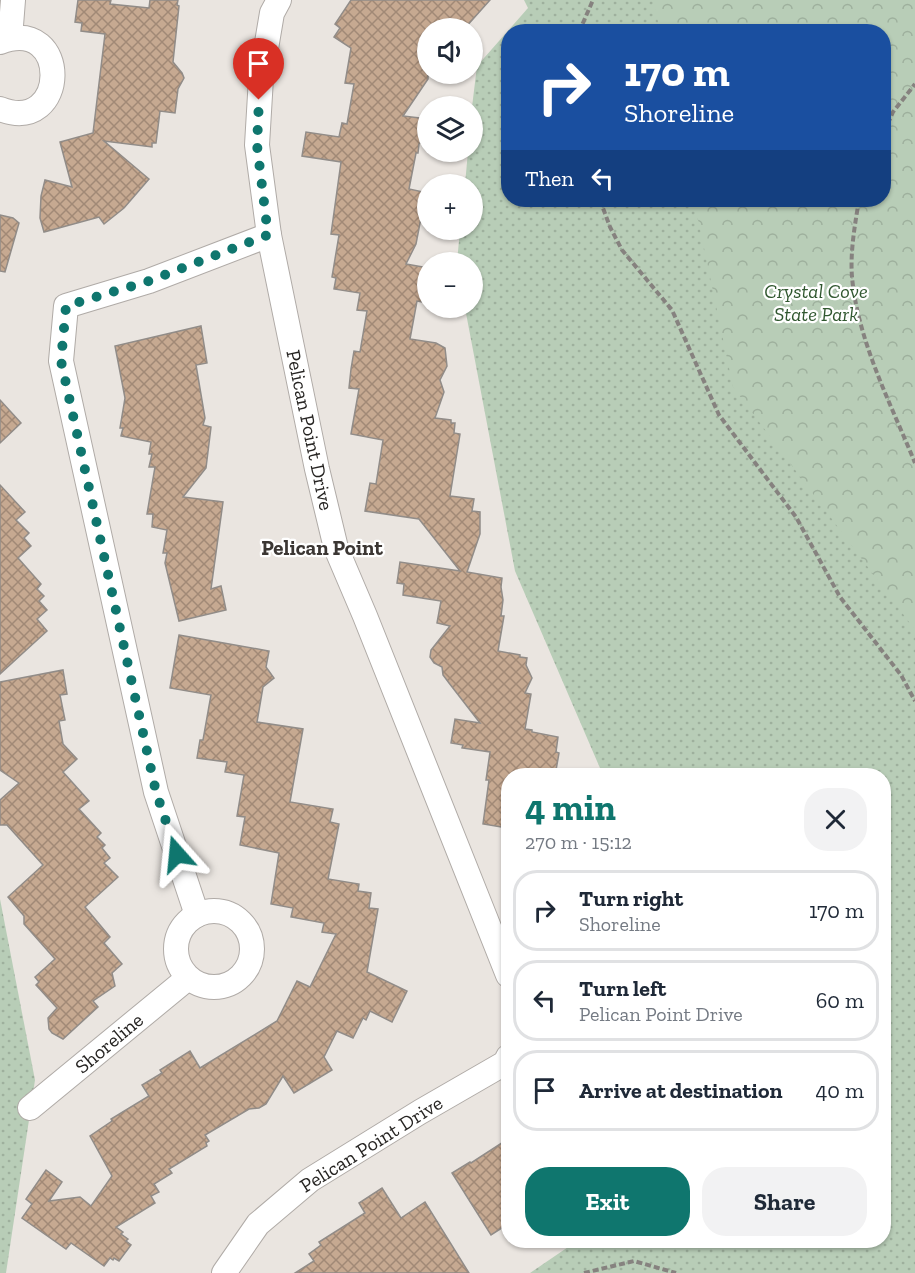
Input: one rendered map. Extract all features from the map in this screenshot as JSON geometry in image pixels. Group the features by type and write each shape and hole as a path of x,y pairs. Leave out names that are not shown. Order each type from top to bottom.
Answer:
{"street":[{"path":"0,109 19,113 39,105 52,87 54,76 51,58 43,48 25,38 5,40 13,0"},
{"name":"Pelican Point Drive","path":"279,0 272,13 261,78 257,145 268,235 314,457 336,548 501,958"},
{"path":"197,915 156,792 61,361 66,306 149,281 268,235"},
{"path":"217,910 230,914 241,921 249,932 253,945 253,956 248,969 229,985 207,987 199,985 188,978 177,959 176,945 180,932 186,923 197,915 217,910"},
{"name":"Shoreline","path":"30,1108 188,978"},
{"name":"Pelican Point Drive","path":"224,1273 258,1224 310,1180 501,1065"}],"path":[{"path":"582,24 593,0"},
{"path":"891,116 915,84"},
{"path":"603,207 622,250 672,310 719,415 796,517 840,597 901,675 915,701"},
{"path":"859,207 854,230 852,276 860,315 870,354 915,463"},
{"path":"585,1273 634,1261 676,1273"}],"green space":[{"path":"524,0 915,0 915,1273 530,1273 567,1248 891,1248 891,768 600,768 515,571 467,318 483,318 483,252 458,252 459,240 483,240 483,174 466,174 467,162 483,162 483,96 473,96 475,84 483,84 483,59 501,39 501,207 891,207 891,24 514,24 528,8"},
{"name":"Crystal Cove State Park","path":"653,0 915,0 915,630 733,387 695,207 891,207 891,24 658,24"},
{"path":"0,899 35,1080 6,1273 0,1273"}],"building":[{"path":"78,0 111,0 110,4 149,8 150,0 178,0 173,62 184,78 178,89 175,113 160,111 156,143 152,143 152,147 104,141 149,179 124,208 104,224 99,217 44,232 40,218 41,196 45,180 72,187 60,142 93,133 105,34 81,31 82,23 75,22"},
{"path":"351,0 490,0 474,18 417,18 417,84 425,84 403,116 417,118 417,153 409,189 417,191 417,239 406,264 417,266 417,301 410,339 436,343 445,348 447,366 440,380 444,392 435,418 451,420 451,423 455,423 454,433 460,434 450,496 474,499 472,511 480,512 480,534 467,572 502,578 501,616 504,616 498,651 527,658 526,665 532,678 525,693 531,694 525,729 558,737 556,752 559,753 556,768 501,768 501,827 483,824 490,752 462,748 463,745 451,743 455,719 480,723 443,675 442,667 434,663 430,657 431,650 450,626 437,623 441,601 403,595 404,584 397,583 400,562 460,571 419,519 365,511 370,483 376,484 383,440 351,434 359,389 349,388 351,369 354,351 360,352 367,311 357,310 360,293 334,289 336,278 332,277 339,235 331,234 341,162 302,156 306,132 339,137 342,123 347,124 354,84 345,83 351,48 334,37 340,28 335,24"},
{"path":"0,215 13,218 19,223 5,272 0,271"},
{"path":"201,326 207,363 196,365 205,418 203,425 211,427 206,468 183,497 223,502 211,589 221,586 226,610 179,621 165,563 167,553 163,553 167,530 152,527 153,514 147,514 155,467 149,467 152,454 149,454 151,442 121,436 123,428 120,428 125,398 115,346"},
{"path":"0,400 21,423 0,443"},
{"path":"0,485 25,512 16,520 29,533 24,538 31,546 18,558 41,584 37,589 44,596 39,601 47,610 37,619 47,631 0,674"},
{"path":"179,635 269,651 266,667 274,678 263,687 257,722 303,729 290,802 333,809 330,822 339,824 328,879 359,884 358,891 371,893 369,908 378,909 367,972 407,991 392,1022 370,1011 366,1020 363,1018 353,1038 337,1031 324,1057 332,1070 294,1093 283,1076 266,1104 259,1108 249,1109 205,1135 209,1141 206,1143 207,1146 169,1169 172,1173 154,1184 159,1192 151,1196 155,1203 116,1227 123,1232 121,1234 128,1239 126,1241 131,1245 119,1261 110,1258 104,1266 71,1243 66,1249 22,1218 32,1204 26,1199 46,1170 62,1182 49,1201 80,1197 91,1206 112,1176 90,1136 112,1121 111,1119 149,1096 142,1085 162,1073 160,1070 190,1051 200,1068 277,1021 297,981 310,987 336,934 322,932 324,923 291,917 293,908 271,904 279,853 240,845 245,817 237,816 244,775 225,772 227,762 197,758 200,740 203,740 211,695 170,688"},
{"path":"63,670 67,694 60,695 65,720 59,721 63,744 77,759 63,772 89,801 79,809 101,833 97,837 105,845 102,848 110,858 104,863 118,877 85,907 110,937 104,943 122,964 112,973 115,986 93,1001 98,1007 63,1039 49,1029 48,1018 57,1008 36,985 39,982 35,977 55,959 24,924 24,916 8,897 43,865 7,825 0,825 0,800 19,783 0,770 0,682"},
{"path":"501,1144 501,1229 491,1235 452,1173"},
{"path":"382,1188 401,1218 425,1202 469,1273 295,1273 314,1261 309,1254 321,1245 319,1242 365,1213 359,1203"}],"district":[{"name":"Pelican Point","path":"322,548"}],"route":[{"path":"177,854 156,792 61,361 66,306 149,281 268,235 257,145 259,100"}]}
